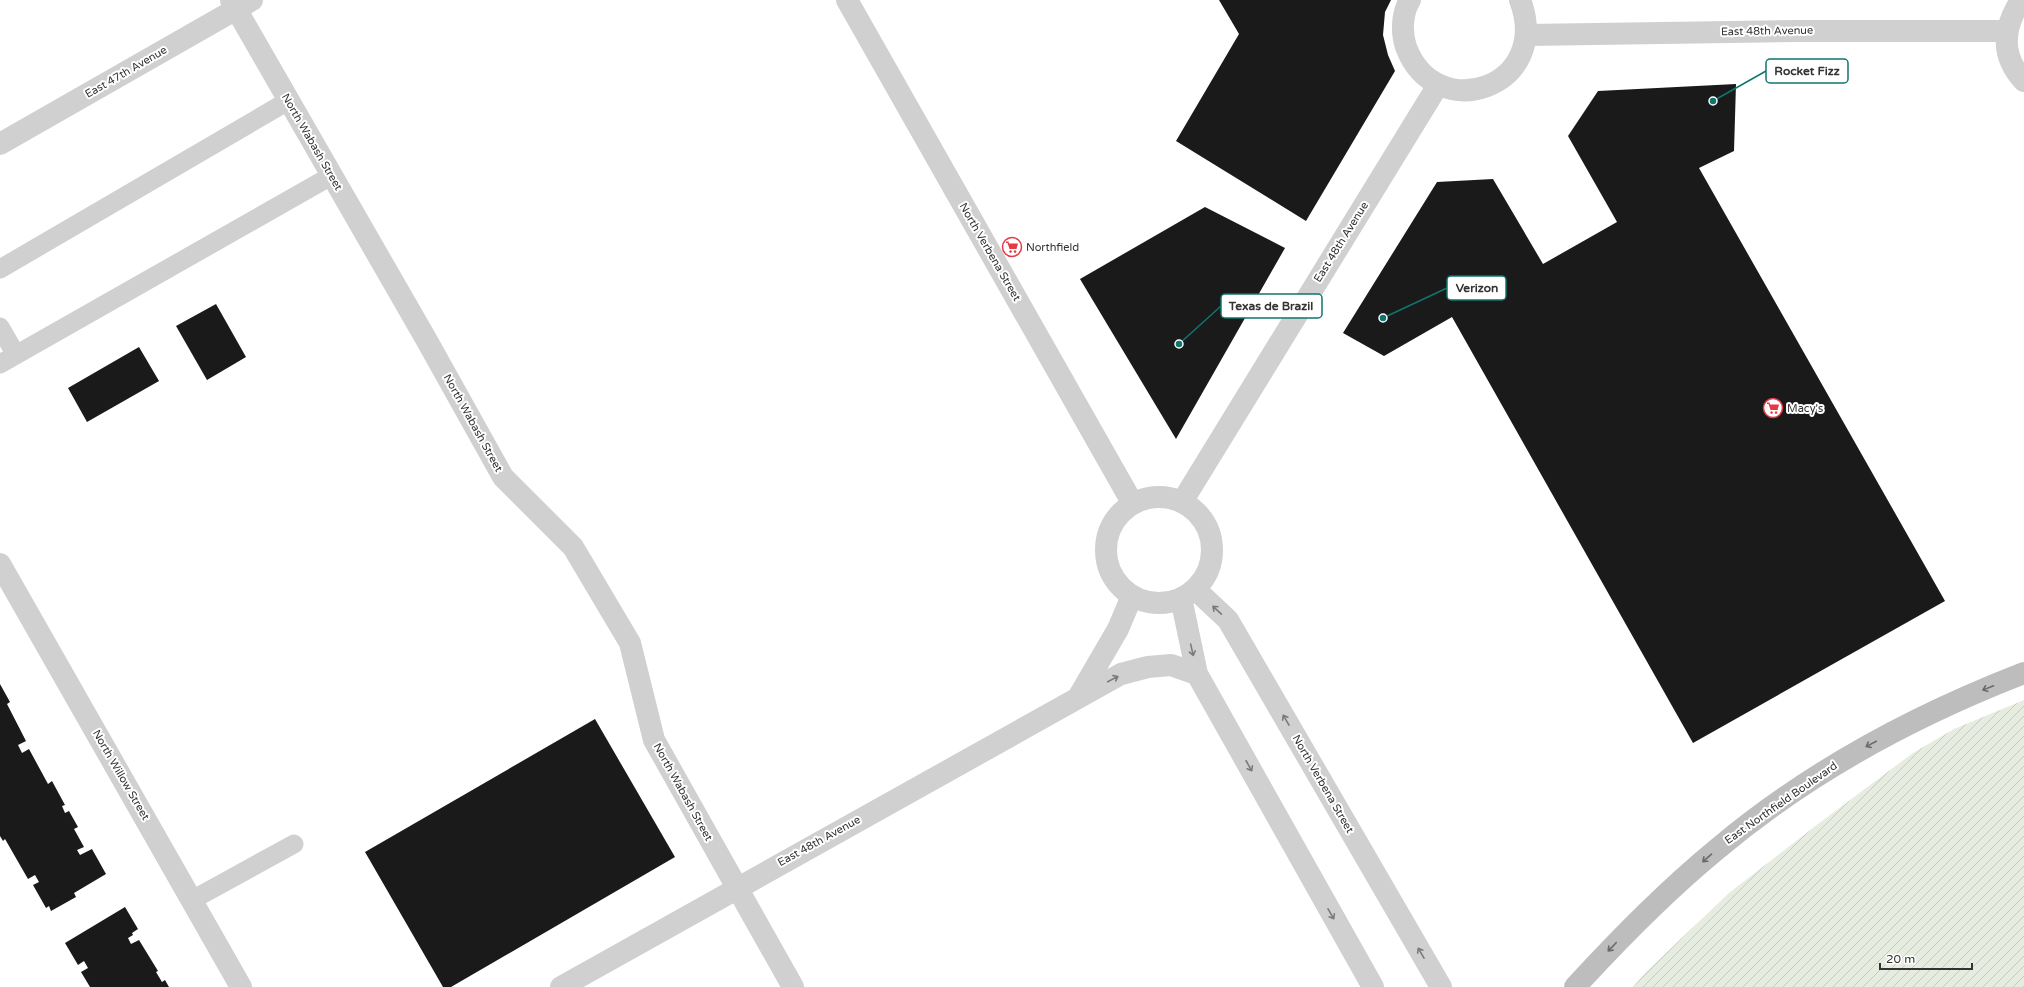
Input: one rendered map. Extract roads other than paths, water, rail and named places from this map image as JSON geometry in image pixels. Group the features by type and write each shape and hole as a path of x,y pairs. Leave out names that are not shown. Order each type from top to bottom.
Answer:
{"main road":[{"name":"East Northfield Boulevard","path":"1575,987 1633,926 1716,849 1818,775 1866,746 1922,717 2024,673"}],"street":[{"name":"North Verbena Street","path":"847,0 1133,504"},
{"path":"1410,0 1403,23 1404,42 1411,59 1422,74 1438,84 1457,90 1476,90 1495,83 1510,71 1522,54 1527,35 1526,15 1520,0"},
{"path":"2020,0 2012,14 2007,31 2007,49 2012,66 2024,81"},
{"name":"North Wabash Street","path":"240,3 288,101 426,339 503,477 574,547 630,643 654,740 793,987"},
{"name":"East 47th Avenue","path":"0,144 240,3"},
{"name":"East 48th Avenue","path":"1527,35 1795,31 2007,31"},
{"name":"East 48th Avenue","path":"1182,502 1438,84"},
{"path":"1166,497 1182,502 1196,512 1207,525 1212,542 1212,559 1206,576 1188,594 1164,603 1148,602 1132,596 1118,584 1109,568 1106,549 1110,531 1119,515 1133,504 1149,498 1166,497"},
{"name":"North Willow Street","path":"0,564 241,987"},
{"name":"North Verbena Street","path":"1188,594 1228,620 1441,987"},
{"path":"1188,594 1197,674 1373,987"},
{"path":"1078,697 1118,629 1132,596"},
{"name":"East 48th Avenue","path":"561,987 737,887 1121,674 1148,667 1171,665 1197,674"}],"lane":[{"path":"0,269 288,101"},
{"path":"0,364 331,176"},
{"path":"0,327 16,355"},
{"path":"192,900 294,844"}],"place":[{"name":"Rocket Fizz","path":"1713,101"},
{"name":"Northfield","path":"1012,247"},
{"name":"Verizon","path":"1383,318"},
{"name":"Texas de Brazil","path":"1179,344"},
{"name":"Macy's","path":"1773,408"}]}
